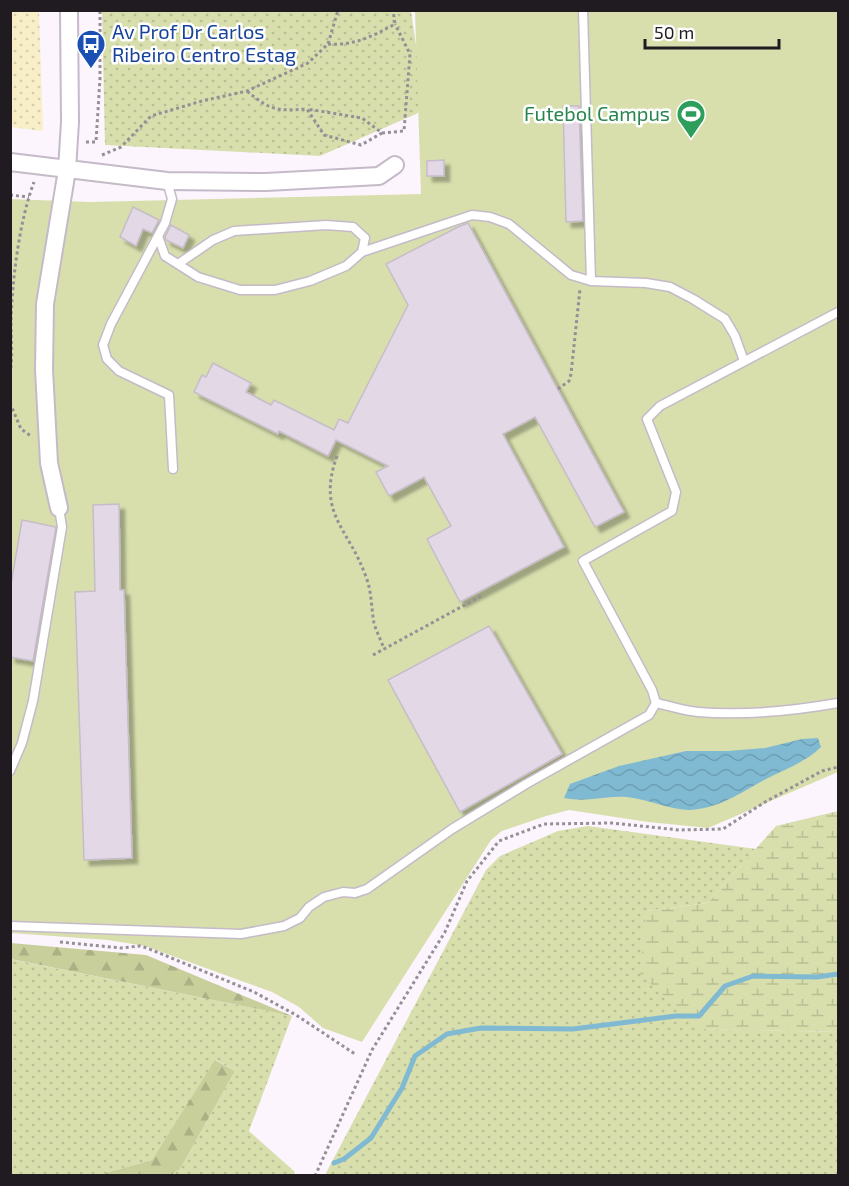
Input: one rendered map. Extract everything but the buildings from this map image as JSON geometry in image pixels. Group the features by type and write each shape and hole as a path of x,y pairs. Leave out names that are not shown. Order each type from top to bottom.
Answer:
{"street":[{"path":"59,508 48,449 44,370 45,304 67,170 70,122 69,10"},
{"path":"10,162 167,181 266,182 379,176 395,165"}],"lane":[{"path":"583,10 591,281"},
{"path":"167,181 172,199 165,223 111,324 103,345 107,358 119,371 169,395 173,469"},
{"path":"158,236 165,256 198,277 240,290 275,290 310,281 346,266 362,252 472,215 490,217 509,224 570,276 591,281 646,283 670,287 725,319 735,336 744,361"},
{"path":"178,264 213,240 234,231 326,225 352,227 365,238 362,252"},
{"path":"10,926 241,934 284,926 300,918 309,907 324,897 367,889 452,830 526,784 649,715 656,703 652,690 583,561 672,511 676,492 647,419 660,406 838,312"},
{"path":"10,771 22,743 33,701 62,527 59,508"},
{"path":"656,703 696,712 748,714 804,710 838,703"}],"path":[{"path":"100,156 121,147 151,116 247,91 309,63 328,44 338,10"},
{"path":"308,109 324,135 361,145 382,133 404,131 410,54 395,24 393,10"},
{"path":"328,44 344,45 366,39 395,24"},
{"path":"247,91 263,104 280,111 308,109 362,118 382,133"},
{"path":"10,195 29,197"},
{"path":"558,389 569,381 571,374 581,279"},
{"path":"10,403 21,429 48,449"},
{"path":"337,456 329,480 332,508 362,565 370,588 375,624 384,649"},
{"path":"373,655 483,595"},
{"path":"315,1176 372,1050 445,932 467,881 499,841 543,824 612,823 679,830 723,830 765,802 822,771 838,766"},
{"path":"52,942 147,948 254,992 296,1015 355,1054"}],"green space":[{"path":"102,11 411,11 425,107 416,114 320,156 105,145"},
{"path":"415,11 838,11 838,772 708,828 569,810 502,831 491,840 362,1042 323,1028 299,1007 272,992 145,946 108,940 11,933 10,199 90,202 421,194"},
{"path":"838,811 838,1032 701,1029 640,974 646,911 708,903 776,826"},
{"path":"588,826 756,849 708,903 646,911 702,1029 838,1032 838,1175 325,1175 486,870 500,856 558,831"},
{"path":"11,943 146,955 292,1016 11,959"},
{"path":"10,959 292,1016 249,1131 295,1172 294,1175 171,1175 180,1169 235,1071 216,1060 152,1160 98,1175 11,1175"},
{"path":"215,1060 235,1071 180,1169 171,1175 98,1175 152,1160"}],"sand":[{"path":"11,10 39,11 43,131 11,127"}],"water":[{"path":"818,738 821,747 803,760 722,803 701,809 682,810 627,797 581,800 564,798 570,784 619,766 686,751 765,748 802,739"}],"waterway":[{"path":"334,1163 344,1159 371,1138 402,1088 415,1056 447,1034 481,1028 573,1029 676,1016 699,1016 725,986 753,976 817,977 838,974"}],"place":[{"name":"Av Prof Dr Carlos Ribeiro Centro Estag","path":"91,70"},
{"name":"Futebol Campus","path":"691,140"}]}
